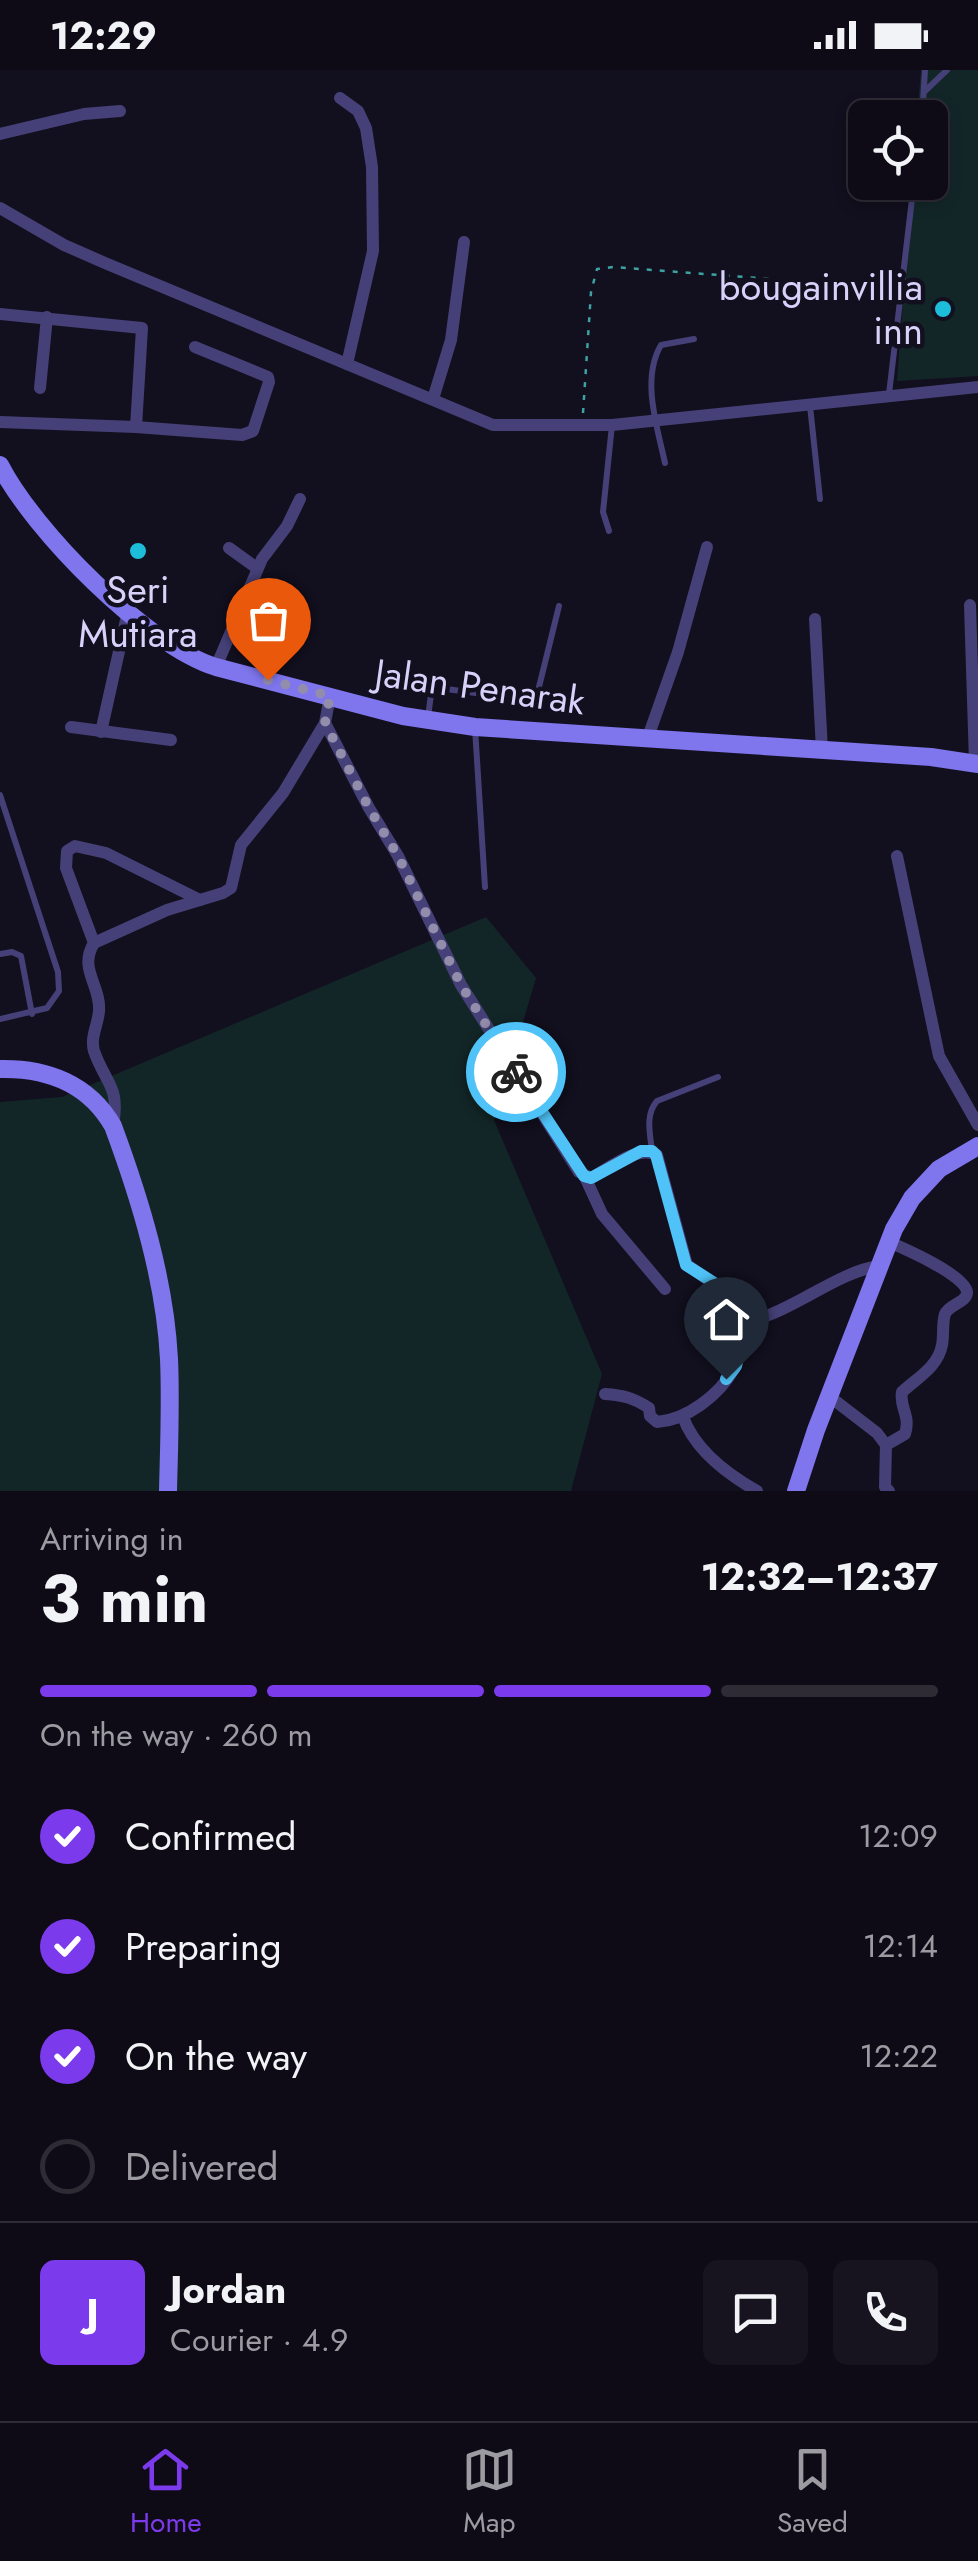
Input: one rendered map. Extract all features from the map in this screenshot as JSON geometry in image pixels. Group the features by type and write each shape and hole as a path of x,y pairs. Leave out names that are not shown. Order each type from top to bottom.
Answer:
{"street":[{"path":"340,98 358,111 366,128 372,166 374,251 347,364"},
{"path":"0,134 84,114 120,111"},
{"path":"0,208 64,244 494,425 656,422 978,387"},
{"path":"432,400 451,340 464,242"},
{"path":"0,314 142,328 136,426"},
{"path":"40,388 48,316"},
{"path":"0,422 136,426 242,435 253,431 268,376 195,347"},
{"name":"Jalan Penarak","path":"0,465 7,488 150,632 216,667 427,720 475,727 976,763"},
{"path":"216,667 257,568 287,526 300,499"},
{"path":"646,740 678,652 707,547"},
{"path":"228,548 257,568"},
{"path":"970,605 976,763"},
{"path":"101,732 128,611"},
{"path":"815,619 822,750"},
{"path":"113,1126 116,1095 93,1044 98,1000 87,968 88,953 94,943 167,910 231,888 241,844 283,793 325,723 330,696"},
{"path":"325,723 398,856 461,985 584,1176 602,1214 665,1289"},
{"path":"71,727 171,740"},
{"path":"94,943 66,868 66,851 76,846 106,853 200,900"},
{"path":"897,856 938,1056 978,1125"},
{"path":"0,1070 35,1070 65,1081 90,1096 113,1126 152,1252 165,1318 169,1358 168,1491"},
{"path":"796,1491 879,1266 912,1198 939,1169 978,1146"},
{"path":"584,1176 591,1178 641,1151 652,1151 660,1166 686,1265 719,1286 728,1316 746,1322 852,1273 879,1266"},
{"path":"886,1445 905,1434 909,1421 902,1392 934,1365 942,1350 948,1307 967,1292 946,1270 889,1242"},
{"path":"606,1394 624,1394 638,1400 649,1408 650,1416 657,1422 683,1417 706,1400 736,1366 746,1322"},
{"path":"829,1396 877,1433 886,1445 885,1487 889,1491"},
{"path":"683,1417 688,1433 701,1448 757,1491"}],"lane":[{"path":"923,100 926,70"},
{"path":"924,92 948,70"},
{"path":"889,395 912,200"},
{"path":"665,463 656,422 651,361 660,344 694,338"},
{"path":"810,404 820,500"},
{"path":"609,530 604,512 612,425"},
{"path":"427,720 432,688 528,700 537,695 559,606"},
{"path":"475,727 485,886"},
{"path":"0,796 58,972 59,990 47,1008 0,1019"},
{"path":"0,954 12,952 21,956 32,1014"},
{"path":"652,1151 650,1108 657,1101 718,1077"}],"path":[{"path":"582,424 590,292 597,269 771,279"}],"green space":[{"path":"921,70 978,70 978,376 897,381 911,200 948,200 948,100 918,100"},
{"path":"486,917 536,978 494,1120 602,1374 571,1491 0,1491 0,1102 62,1097"}],"way so far":[{"path":"268,680 330,696 325,723 398,856 461,985 516,1072"}],"place":[{"name":"bougainvillia inn","path":"943,309"},
{"name":"Seri Mutiara","path":"138,551"}],"route":[{"path":"516,1072 584,1176 591,1178 641,1151 656,1155 686,1265 719,1286 728,1316 746,1322 736,1366 726,1379"}]}
